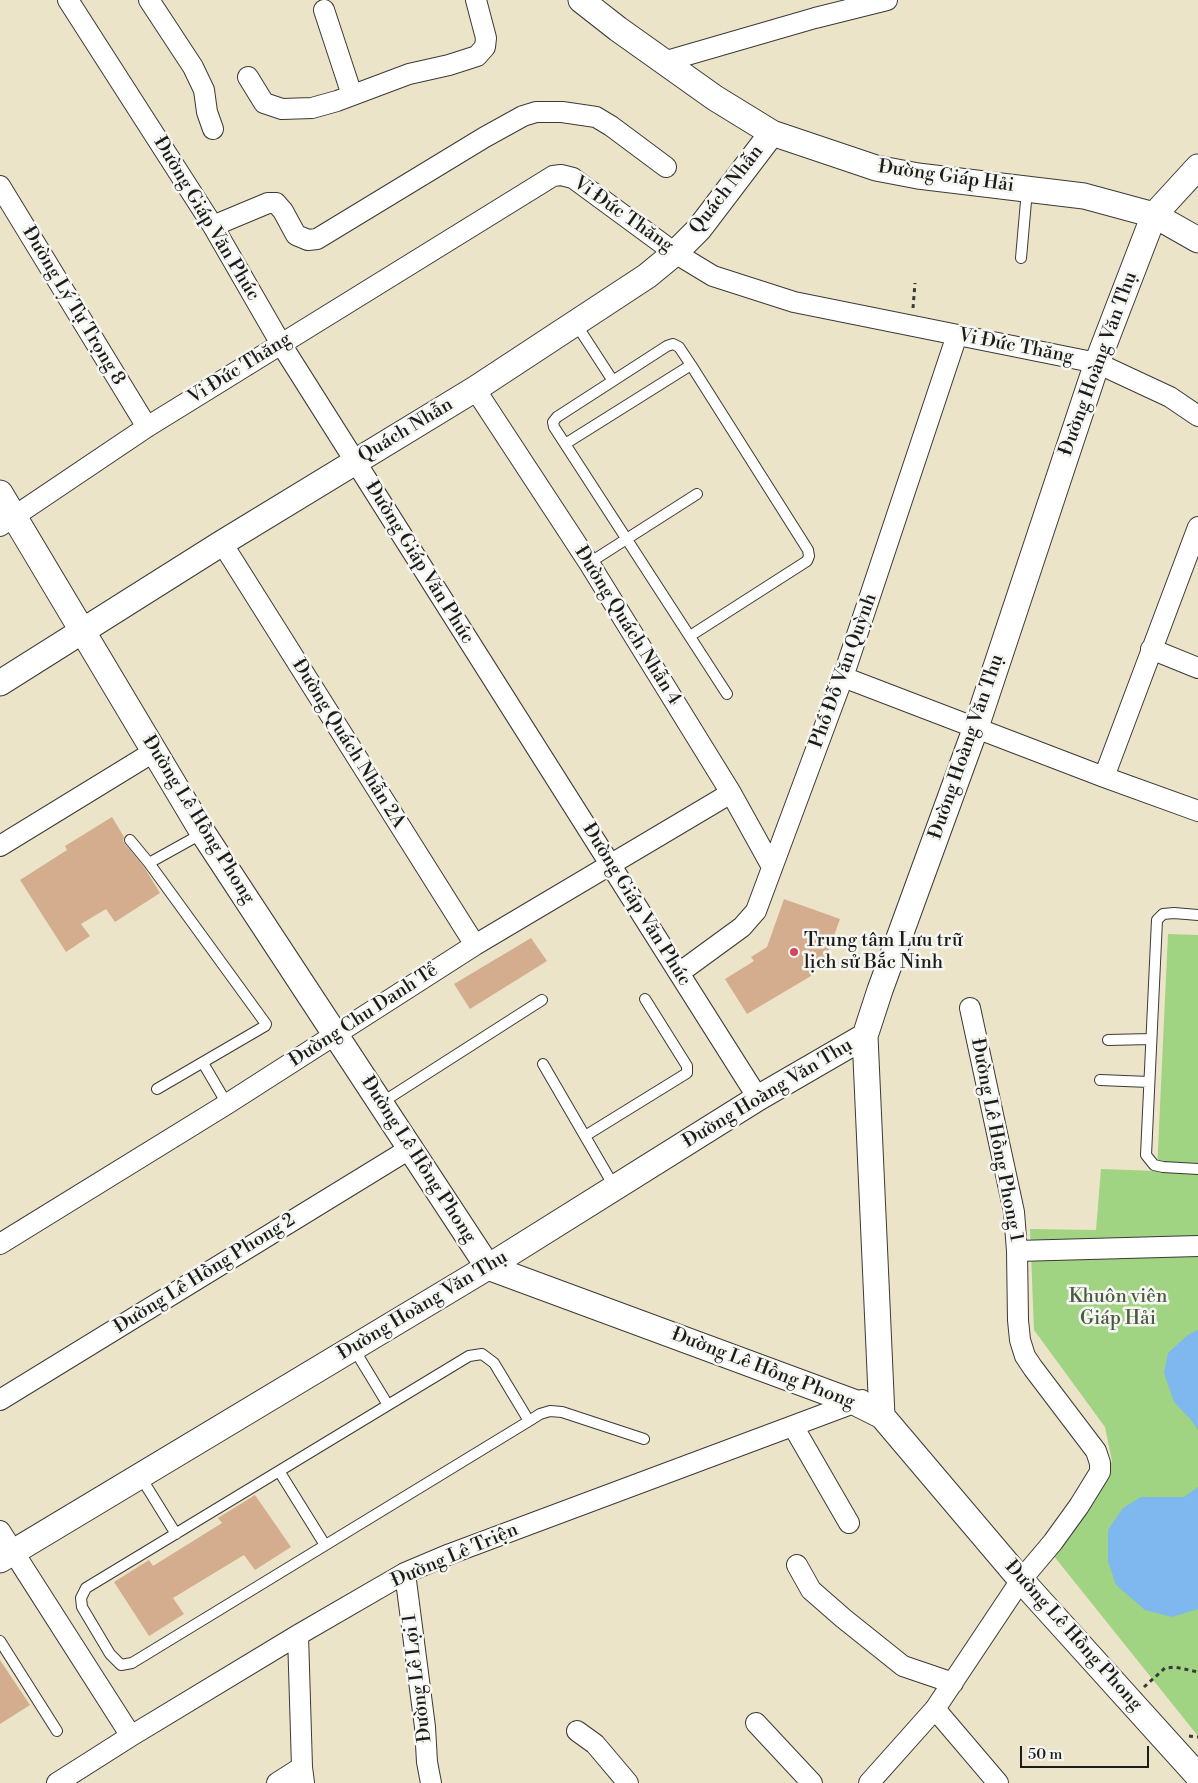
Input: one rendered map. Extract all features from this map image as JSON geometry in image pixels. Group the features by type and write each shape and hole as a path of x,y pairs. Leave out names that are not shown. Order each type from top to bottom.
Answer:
{"street":[{"name":"Đường Giáp Văn Phúc","path":"68,0 213,226 281,344 355,462 758,1098"},
{"path":"149,0 193,67 204,90 207,112 213,129"},
{"path":"248,77 264,103 282,109 312,108 337,101 409,74 477,56 485,47 486,38 476,0"},
{"name":"Đường Giáp Hải","path":"582,0 714,98 772,133 876,168 918,176 1084,196 1154,215 1198,240"},
{"path":"663,62 815,18 887,0"},
{"path":"324,10 352,95"},
{"path":"213,226 268,203 276,203 283,211 296,235 308,240 317,239 485,137 523,116 536,112 562,112 596,117 666,167"},
{"name":"Quách Nhẫn","path":"0,683 222,543 475,389 646,276 675,253 699,229 772,133"},
{"name":"Đường Hoàng Văn Thụ","path":"7,1556 488,1266 758,1098 865,1036 883,981 976,727 1097,363 1154,215 1198,167"},
{"name":"Vi Đức Thăng","path":"7,521 147,427 553,176 561,175 573,178 675,253 714,276 794,302 1097,363 1170,397 1198,416"},
{"name":"Đường Lý Tự Trọng 8","path":"0,186 147,427"},
{"name":"Phố Đỗ Văn Quỳnh","path":"679,973 724,942 751,918 756,911 843,677 957,335"},
{"name":"Đường Quách Nhẫn 4","path":"475,389 589,563 731,793 772,866"},
{"name":"Đường Lê Hồng Phong","path":"0,492 7,521 84,630 203,833 488,1266 856,1403 882,1416 1021,1580 1198,1776"},
{"path":"1104,777 1198,527"},
{"name":"Đường Quách Nhẫn 2A","path":"222,543 475,945"},
{"path":"1151,649 1198,668"},
{"path":"843,677 1198,811"},
{"path":"0,846 155,751"},
{"name":"Đường Chu Danh Tể","path":"0,1244 227,1104 475,945 731,793"},
{"name":"Đường Lê Hồng Phong 1","path":"869,1783 935,1710 1021,1580 1053,1542 1079,1506 1100,1472 1100,1463 1096,1451 1033,1368 1025,1356 1020,1340 1014,1212 970,1008"},
{"path":"865,1036 882,1416"},
{"name":"Đường Lê Hồng Phong 2","path":"0,1400 411,1148"},
{"path":"1017,1251 1198,1246"},
{"name":"Đường Lê Triện","path":"56,1783 298,1635 405,1573 450,1554 856,1403 880,1390"},
{"path":"793,1426 849,1523"},
{"path":"0,1531 7,1556 131,1736"},
{"path":"797,1565 811,1590 904,1666 952,1683"},
{"name":"Đường Lê Lợi 1","path":"405,1573 431,1783"},
{"path":"277,1783 303,1775 298,1635"},
{"path":"935,1710 998,1783"},
{"path":"756,1723 812,1783"},
{"path":"577,1730 595,1744 628,1783"}],"lane":[{"path":"1021,258 1027,189"},
{"path":"575,323 613,381"},
{"path":"690,636 807,561 809,556 808,550 678,347 674,344 667,346 557,417 553,422 554,427 727,694"},
{"path":"565,444 690,366"},
{"path":"589,563 697,494"},
{"path":"150,862 203,833"},
{"path":"130,840 150,862 266,1024 158,1089"},
{"path":"1198,915 1163,914 1157,920 1146,1155 1154,1165 1198,1169"},
{"path":"585,1136 688,1070 646,999"},
{"path":"381,1103 542,1000"},
{"path":"1108,1040 1151,1039"},
{"path":"202,1063 227,1104"},
{"path":"543,1064 614,1188"},
{"path":"1100,1080 1149,1082"},
{"path":"353,1348 388,1405"},
{"path":"529,1421 494,1363 482,1354 469,1356 86,1588 81,1598 82,1607 110,1654 121,1665 132,1663 325,1546 529,1421 540,1414 550,1411 562,1412 644,1439"},
{"path":"279,1472 325,1546"},
{"path":"140,1476 176,1534"},
{"path":"0,1641 57,1730"}],"path":[{"path":"912,326 915,283"},
{"path":"1130,1700 1165,1668 1175,1667 1198,1672"}],"green space":[{"name":"Khuôn viên Giáp Hải","path":"1168,934 1198,935 1198,1736 1053,1555 1098,1494 1112,1461 1105,1427 1034,1330 1030,1229 1096,1230 1101,1169 1157,1171"}],"water":[{"path":"1198,1330 1198,1430 1174,1402 1164,1373 1168,1353 1189,1334"},
{"path":"1198,1487 1198,1609 1172,1617 1145,1610 1116,1585 1108,1561 1108,1530 1123,1508 1141,1497 1184,1497"}],"building":[{"path":"112,817 124,837 123,841 144,867 160,893 115,922 106,909 81,924 90,936 66,952 20,880 67,850 65,846"},
{"name":"Trung tâm Lưu trữ lịch sử Bắc Ninh","path":"784,899 840,919 823,966 815,963 811,976 747,1014 725,979 754,961 751,957 767,947"},
{"path":"531,938 547,961 470,1009 454,984"},
{"path":"255,1495 291,1547 255,1570 244,1555 173,1598 184,1614 149,1636 114,1582 149,1560 153,1566 222,1523 218,1518"},
{"path":"0,1660 30,1705 0,1724"}],"place":[{"name":"Trung tâm Lưu trữ lịch sử Bắc Ninh","path":"794,952"}]}
